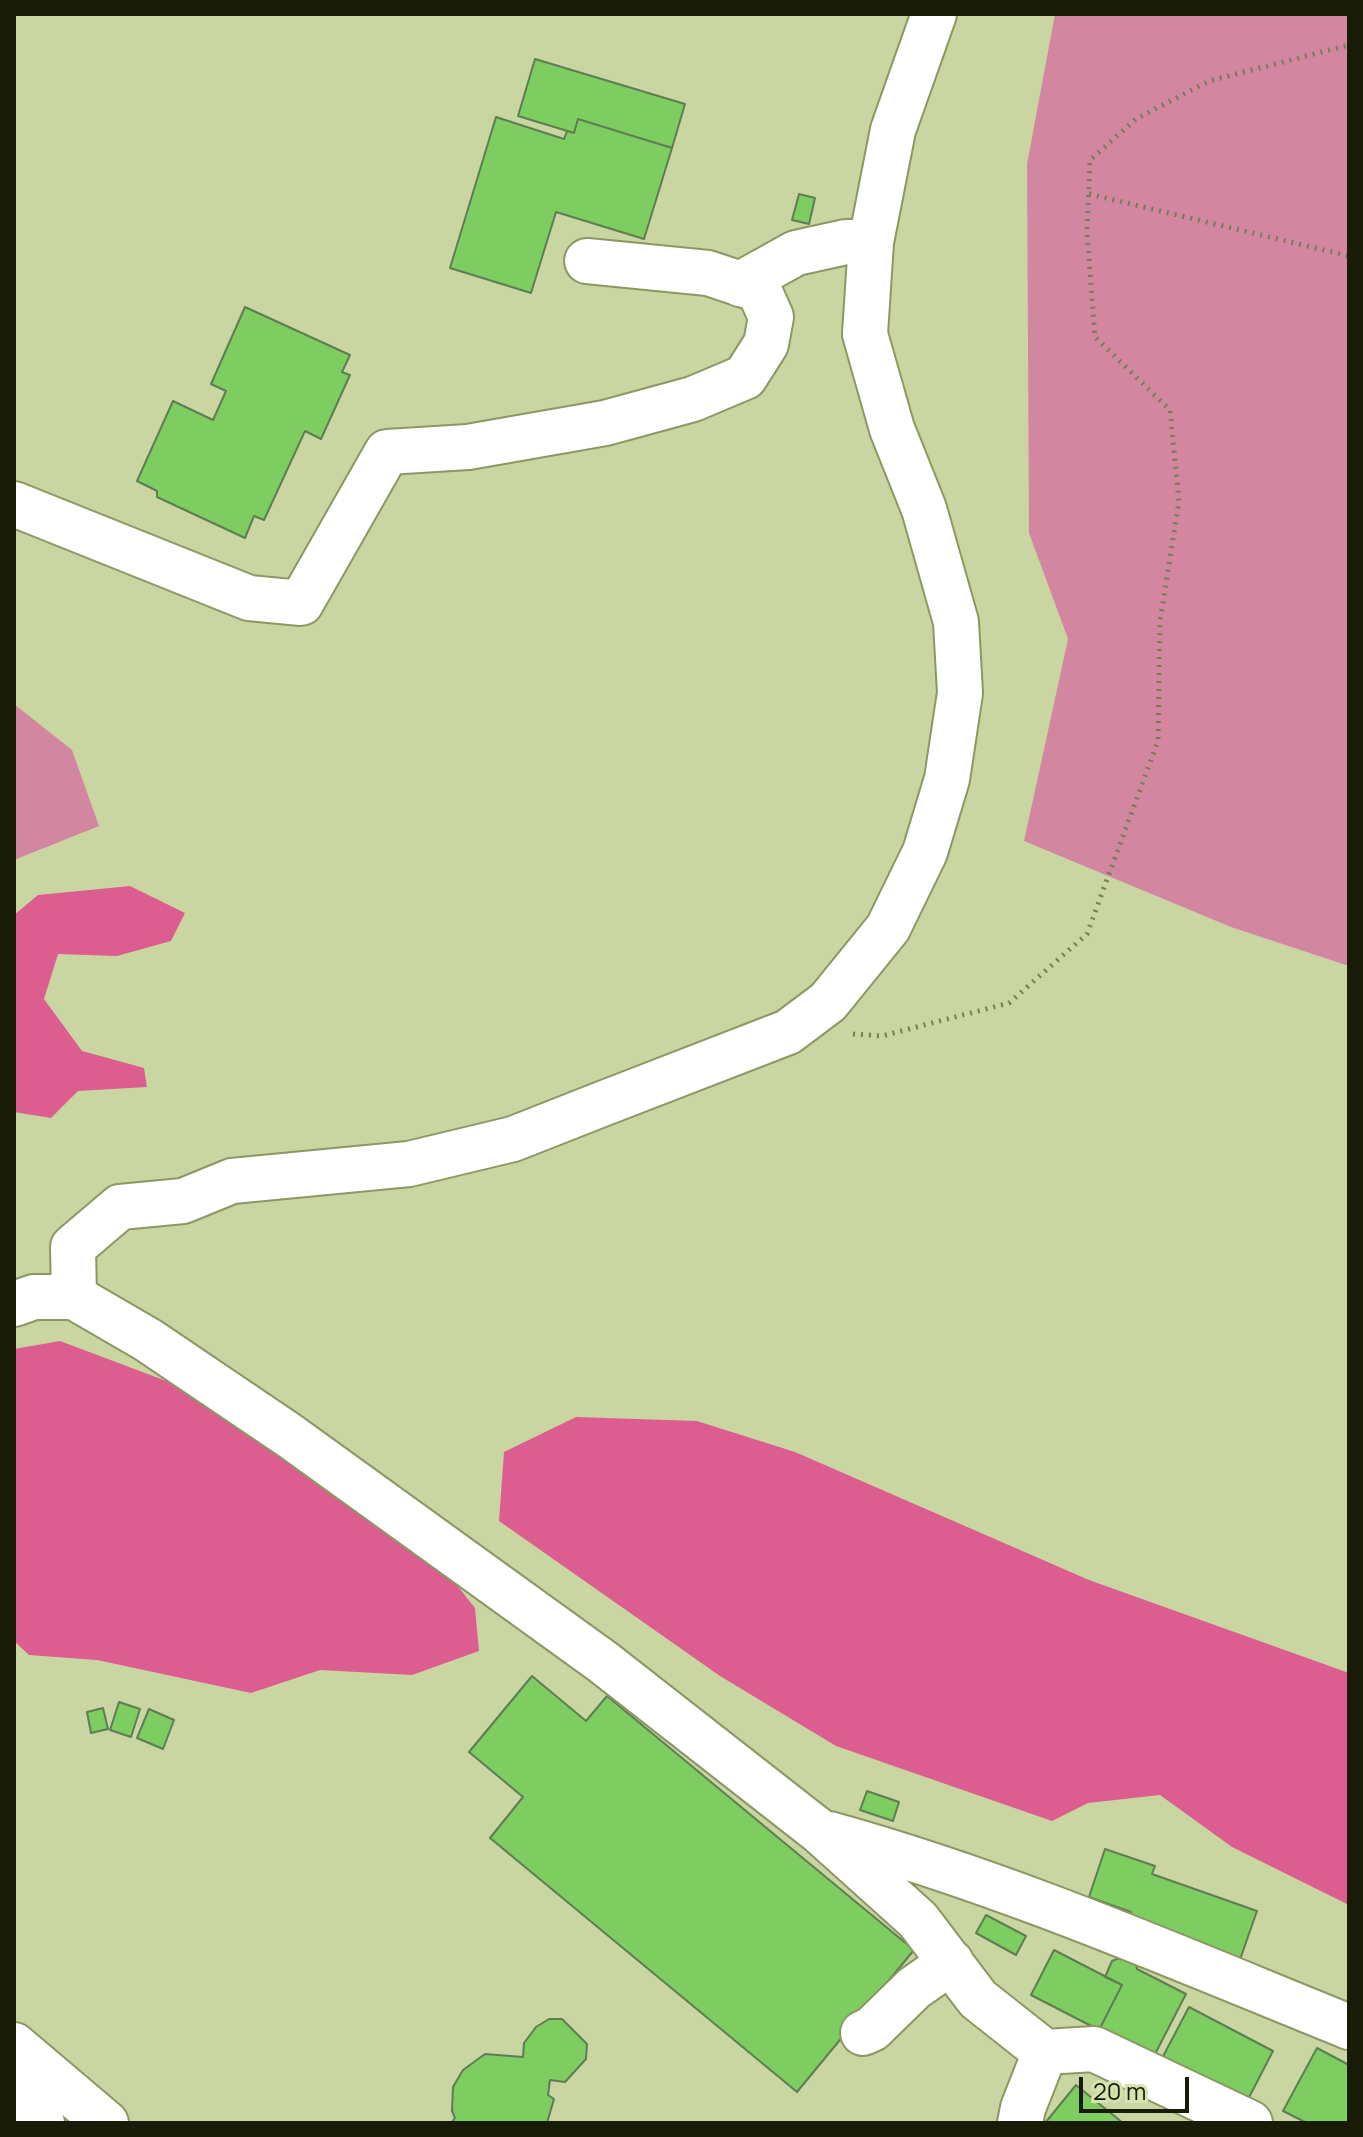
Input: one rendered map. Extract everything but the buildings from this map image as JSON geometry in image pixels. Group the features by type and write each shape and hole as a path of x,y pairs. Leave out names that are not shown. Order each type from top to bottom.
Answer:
{"street":[{"path":"74,1297 73,1247 120,1207 183,1201 232,1181 409,1164 513,1139 788,1032 828,1002 888,928 925,852 947,779 960,693 956,622 924,509 892,429 865,334 858,242 934,14"},
{"path":"740,284 796,253 858,242"},
{"path":"14,504 249,598 301,603 387,452 468,447 605,423 693,399 745,377 766,344 771,317 759,290 708,273 587,261"},
{"path":"14,1304 34,1297 74,1297 148,1340 290,1436 603,1662 819,1831 918,1920 978,1999 1045,2052 1094,2049 1250,2123"},
{"path":"819,1831 899,1853 1049,1907 1349,2027"},
{"path":"863,2033 872,2029 914,1988 951,1962"},
{"path":"14,2045 106,2123"},
{"path":"1020,2123 1045,2052"},
{"path":"14,2098 42,2123"}],"path":[{"path":"851,1034 882,1036 1009,1003 1087,934 1158,741 1160,621 1179,501 1170,410 1095,337 1087,232 1090,160 1136,119 1209,81 1349,45"},
{"path":"1089,194 1349,256"}],"shaded area":[{"path":"1055,14 1349,14 1349,966 1231,927 1024,841 1068,639 1029,533 1027,164"},
{"path":"14,704 72,750 99,826 14,860"},
{"path":"130,886 185,913 171,941 117,956 58,954 44,999 82,1051 144,1068 147,1087 78,1091 51,1118 14,1112 14,915 38,895"},
{"path":"60,1341 185,1388 441,1565 475,1608 479,1651 412,1675 320,1670 251,1693 97,1660 29,1655 14,1641 14,1349"},
{"path":"576,1417 697,1421 795,1452 1089,1580 1349,1673 1349,1905 1232,1847 1160,1795 1088,1803 1052,1821 836,1746 720,1676 499,1521 504,1452"}]}
